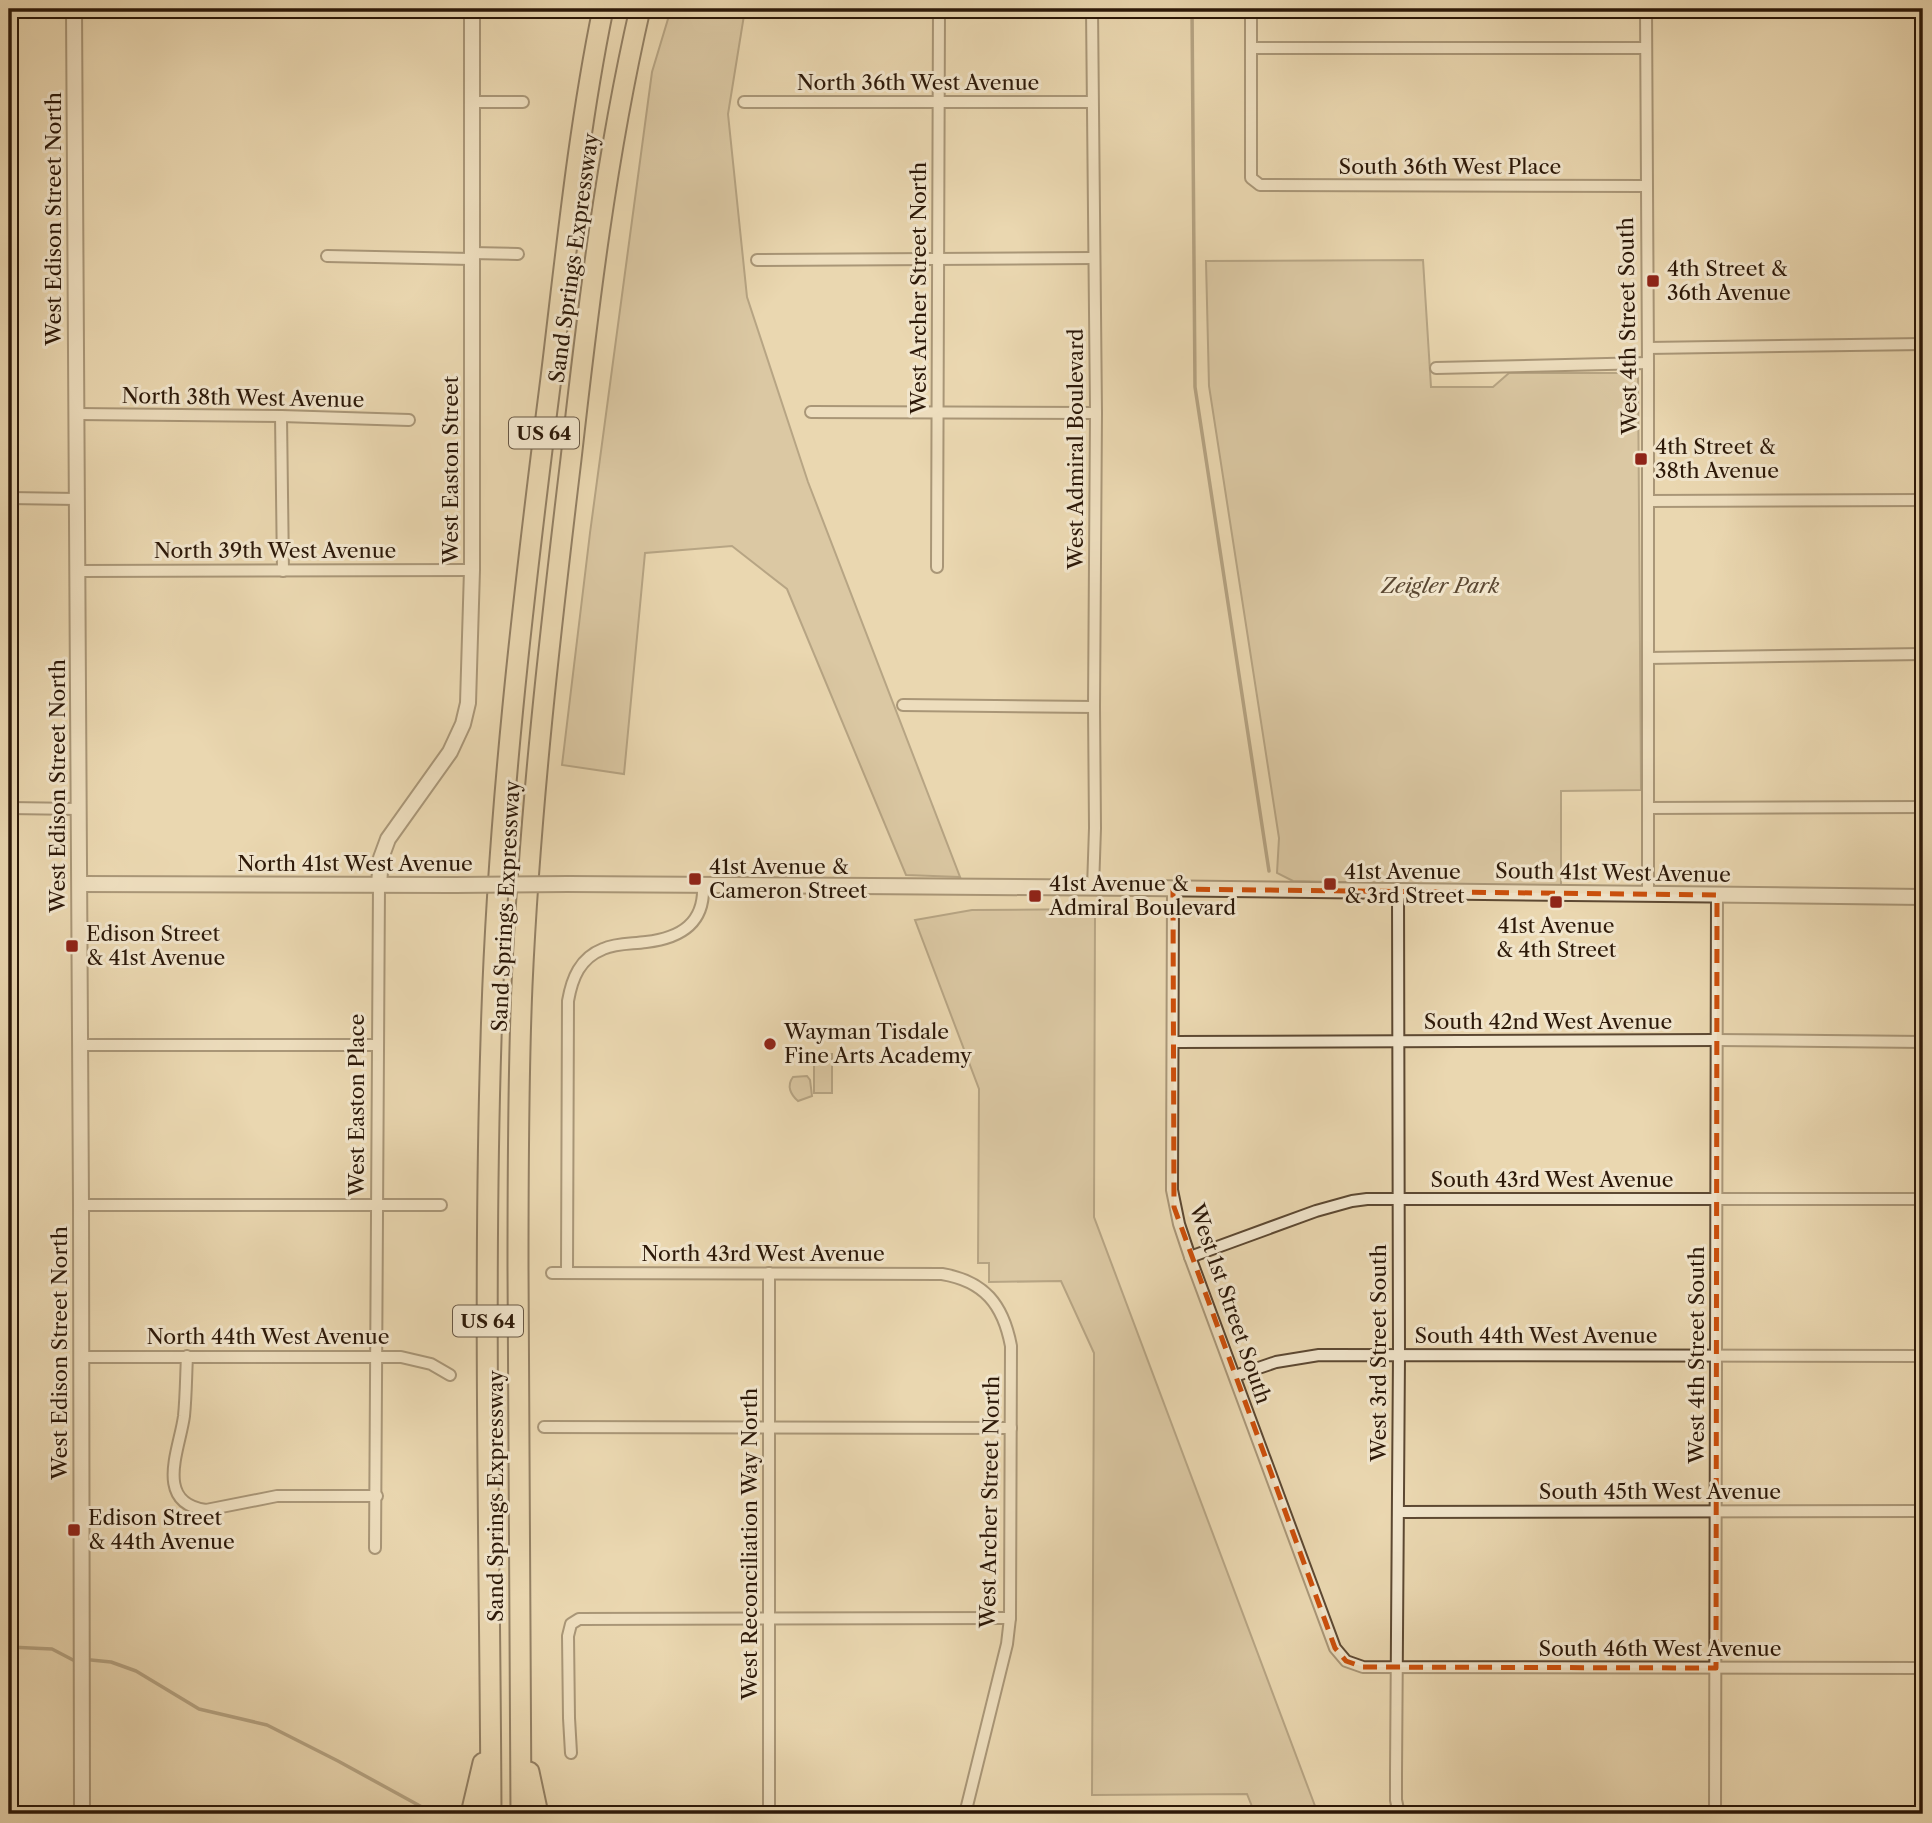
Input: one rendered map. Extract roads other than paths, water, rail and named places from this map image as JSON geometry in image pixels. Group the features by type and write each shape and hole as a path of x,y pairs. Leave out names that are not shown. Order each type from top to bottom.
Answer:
{"highway":[{"name":"Sand Springs Expressway","path":"491,1814 487,1161 499,872 513,711 569,218 583,114 603,9"},
{"name":"Sand Springs Expressway","path":"521,1814 519,1090 522,981 531,836 548,656 594,259 611,148 640,9"},
{"path":"521,1730 538,1814"},
{"path":"471,1814 491,1731"}],"street":[{"name":"West Edison Street North","path":"74,9 80,884 82,1814"},
{"name":"West Easton Street","path":"470,687 472,9"},
{"name":"West Archer Street North","path":"937,567 939,9"},
{"name":"West Admiral Boulevard","path":"1092,9 1096,413 1093,888"},
{"path":"1251,9 1251,48 1646,48"},
{"name":"West 4th Street South","path":"1646,9 1648,895"},
{"name":"South 36th West Place","path":"1251,48 1251,178 1260,185 1646,186"},
{"path":"472,102 523,102"},
{"name":"North 36th West Avenue","path":"744,102 1092,102"},
{"path":"327,256 518,254"},
{"path":"757,260 1093,258"},
{"path":"1648,348 1923,344"},
{"path":"1436,368 1648,363"},
{"path":"811,412 1096,413"},
{"name":"North 38th West Avenue","path":"77,414 281,416 409,421"},
{"path":"281,416 283,570"},
{"path":"9,498 77,499"},
{"path":"1648,500 1923,500"},
{"name":"North 39th West Avenue","path":"78,570 472,570"},
{"path":"1648,658 1923,654"},
{"name":"West Easton Place","path":"376,1548 381,858 388,839 453,746 467,711 470,687"},
{"path":"903,705 1094,707"},
{"path":"1648,808 1923,807"},
{"path":"9,808 79,809"},
{"name":"North 41st West Avenue","path":"80,884 1093,888"},
{"path":"567,1273 568,1001 573,977 585,961 603,948 661,940 683,931 698,916 703,904 703,885"},
{"name":"South 41st West Avenue","path":"1093,888 1923,897"},
{"name":"West 1st Street South","path":"1173,889 1172,1190 1179,1224 1335,1648 1346,1661 1357,1667 1396,1668"},
{"name":"West 3rd Street South","path":"1398,892 1396,1800 1399,1814"},
{"name":"West 4th Street South","path":"1715,1814 1717,895"},
{"name":"South 42nd West Avenue","path":"1173,1042 1923,1042"},
{"path":"80,1045 378,1045"},
{"name":"South 43rd West Avenue","path":"1190,1258 1335,1204 1367,1199 1923,1199"},
{"path":"81,1205 442,1205"},
{"name":"North 43rd West Avenue","path":"552,1273 942,1273 973,1283"},
{"name":"West Reconciliation Way North","path":"769,1273 771,1814"},
{"name":"West Archer Street North","path":"964,1814 1007,1644 1010,1618 1011,1346 1001,1312 973,1283"},
{"name":"South 44th West Avenue","path":"1235,1376 1276,1362 1319,1355 1923,1356"},
{"path":"187,1356 184,1413 173,1469 179,1496 189,1505 206,1510 277,1496 377,1496"},
{"name":"North 44th West Avenue","path":"81,1357 377,1356 412,1359 431,1364 450,1375"},
{"path":"544,1427 1011,1428"},
{"name":"South 45th West Avenue","path":"1398,1512 1923,1511"},
{"path":"571,1753 568,1636 575,1621 585,1618 1010,1618"},
{"name":"South 46th West Avenue","path":"1396,1668 1923,1668"}],"waterway":[{"path":"1192,9 1195,387 1269,871"},
{"path":"9,1647 52,1649 73,1660"},
{"path":"91,1660 111,1662 136,1671 199,1709 267,1725 431,1812"}],"place":[{"name":"4th Street & 36th Avenue","path":"1653,281"},
{"name":"4th Street & 38th Avenue","path":"1641,459"},
{"name":"41st Avenue & Cameron Street","path":"695,879"},
{"name":"41st Avenue & 3rd Street","path":"1330,884"},
{"name":"41st Avenue & Admiral Boulevard","path":"1035,896"},
{"name":"41st Avenue & 4th Street","path":"1556,902"},
{"name":"Edison Street & 41st Avenue","path":"72,946"},
{"name":"Wayman Tisdale Fine Arts Academy","path":"770,1044"},
{"name":"Edison Street & 44th Avenue","path":"74,1530"}],"park label":[{"name":"Zeigler Park","path":"1440,586"}]}
